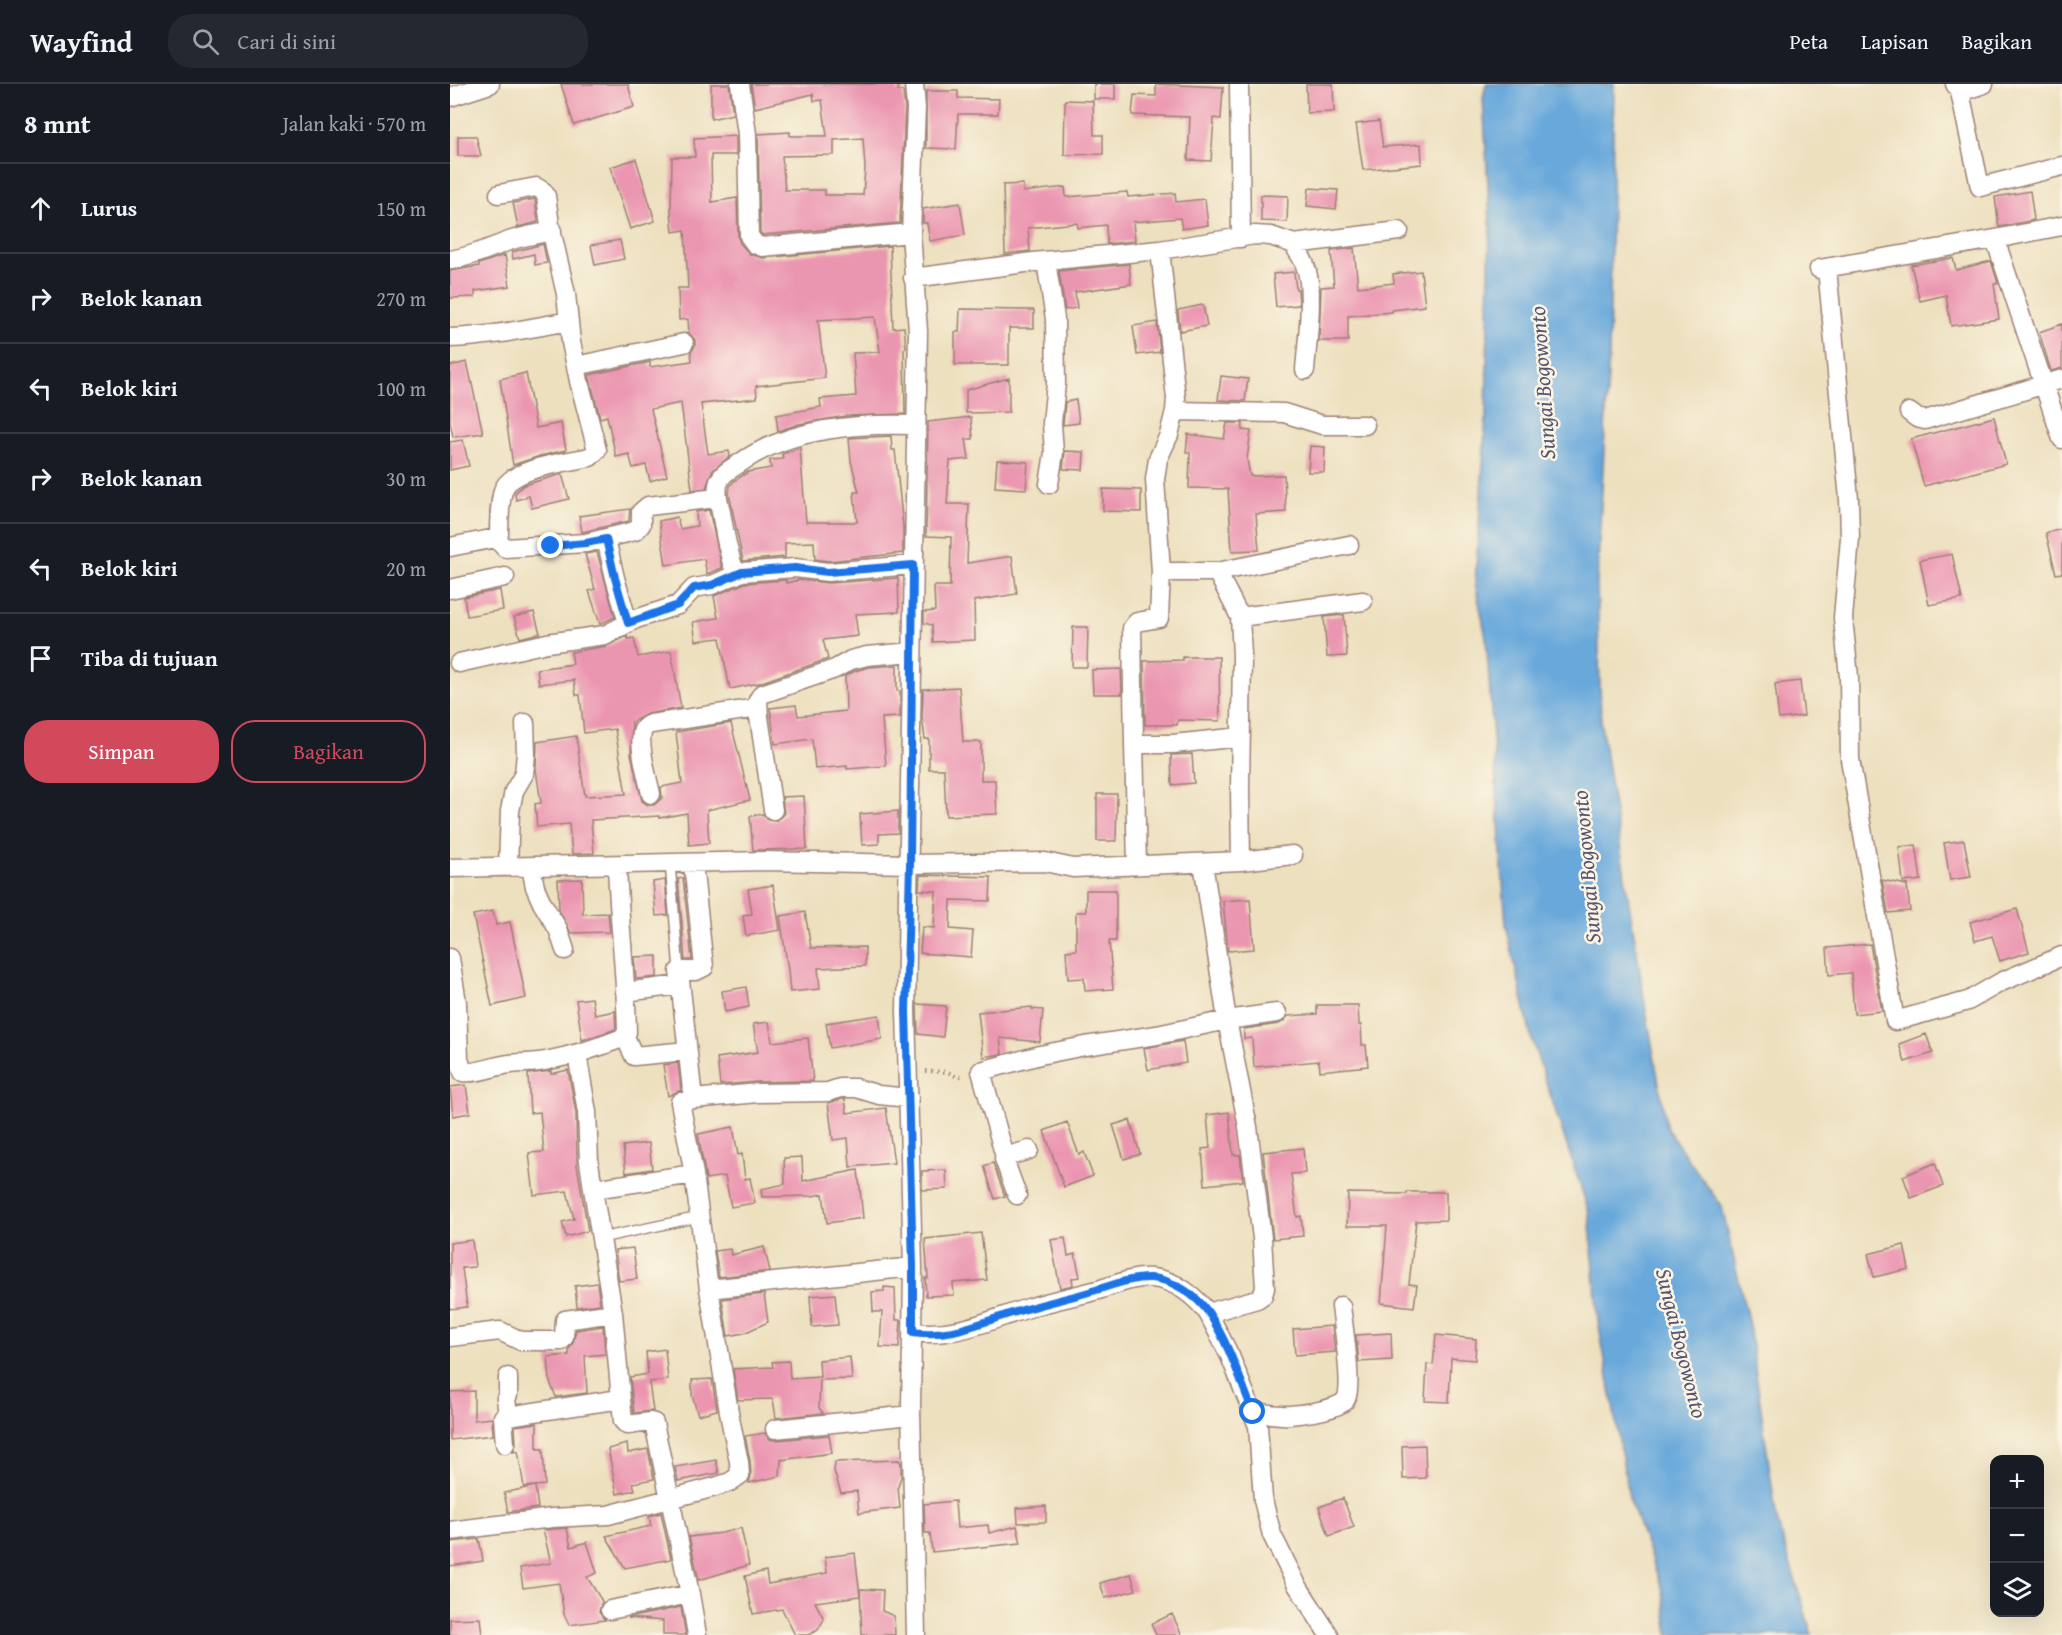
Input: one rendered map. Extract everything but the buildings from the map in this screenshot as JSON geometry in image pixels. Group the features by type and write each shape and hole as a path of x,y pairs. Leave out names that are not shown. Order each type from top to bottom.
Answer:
{"street":[{"path":"450,97 490,84"},
{"path":"740,84 747,134 748,226 755,244 762,247 911,233"},
{"path":"914,84 916,108 911,233 918,331 906,1011 913,1267 911,1415 916,1635"},
{"path":"1239,84 1241,238"},
{"path":"1984,84 1958,88 1980,187 2062,166"},
{"path":"450,547 496,538 499,534 504,488 515,478 526,472 590,457 597,450 576,366 566,294 543,191 536,187 499,194"},
{"path":"2062,226 1823,269 1849,499 1850,538 1843,618 1849,677 1850,759 1895,1021 1968,1001 2001,982 2062,956"},
{"path":"450,260 460,259 510,241 552,231"},
{"path":"913,278 1046,261 1160,250 1254,235 1271,236 1294,244 1399,231"},
{"path":"1995,239 2062,439"},
{"path":"1294,244 1305,265 1308,278 1309,312 1305,370"},
{"path":"1137,865 1132,628 1137,622 1159,618 1161,572 1155,479 1158,459 1169,435 1176,398 1160,250"},
{"path":"1046,261 1055,329 1056,383 1052,423 1054,453 1049,484"},
{"path":"450,338 491,334 569,321"},
{"path":"576,366 684,344"},
{"path":"1909,412 1925,420 2062,379"},
{"path":"1175,411 1284,413 1322,425 1365,426"},
{"path":"736,575 726,546 717,498 718,484 723,475 759,450 796,435 877,423 916,425"},
{"path":"496,538 505,548 586,543 639,528 641,512 648,506 717,498"},
{"path":"606,539 628,623"},
{"path":"1161,572 1217,572 1349,545"},
{"path":"459,663 547,643 604,635 628,623 678,605 694,588 712,585 742,572 795,568 828,572 913,565"},
{"path":"1217,572 1240,617 1242,655 1241,861"},
{"path":"450,590 505,577"},
{"path":"1240,617 1363,601"},
{"path":"773,810 758,708 758,700 762,694 835,669 851,660 867,656 912,652"},
{"path":"651,794 642,746 642,732 645,727 651,724 758,708"},
{"path":"508,867 510,812 514,791 524,774 525,723"},
{"path":"1134,744 1173,744 1242,738"},
{"path":"450,867 765,861 910,864 1045,862 1073,868 1241,861 1293,855"},
{"path":"625,992 680,978 704,967 693,863"},
{"path":"1203,863 1227,1020 1248,1127 1262,1238 1265,1288 1263,1295 1257,1299 1208,1313"},
{"path":"617,865 627,1032 625,1037 634,1056 687,1052"},
{"path":"531,867 535,886 542,903 558,929 565,950"},
{"path":"450,958 457,1003 459,1059 463,1072 506,1064 543,1062 577,1054 625,1037"},
{"path":"680,978 693,1099"},
{"path":"1017,1195 1004,1159 981,1071 1040,1055 1157,1035 1227,1020 1277,1013"},
{"path":"577,1054 587,1112 589,1162 613,1313 624,1424 654,1423 697,1635"},
{"path":"450,1531 552,1518 608,1515 715,1487 730,1482 740,1475 709,1289 694,1174 680,1105 682,1101 693,1099 758,1093 828,1092 840,1088 856,1088 879,1095 909,1098"},
{"path":"1005,1157 1029,1150"},
{"path":"593,1190 694,1174"},
{"path":"709,1289 913,1267"},
{"path":"913,1332 933,1335 955,1332 1035,1306 1133,1280 1151,1278 1168,1282 1188,1292 1208,1313 1230,1356 1253,1412 1260,1435 1263,1500 1272,1535 1297,1585 1329,1635"},
{"path":"1253,1412 1288,1416 1326,1409 1341,1404 1346,1398 1347,1366 1341,1306"},
{"path":"450,1337 500,1331 521,1341 561,1341 564,1337 565,1320 613,1313"},
{"path":"508,1377 506,1398 508,1416"},
{"path":"505,1444 503,1417 620,1399"},
{"path":"775,1429 911,1415"},
{"path":"610,1610 690,1594"}],"lane":[{"path":"670,863 680,978"},
{"path":"601,1238 699,1217"}],"path":[{"path":"909,1069 948,1072 957,1077 981,1071"}],"water":[{"name":"Sungai Bogowonto","path":"1486,84 1614,84 1609,356 1597,582 1601,724 1667,1129 1722,1207 1749,1325 1777,1521 1812,1635 1669,1635 1663,1591 1629,1498 1598,1320 1589,1212 1531,1037 1506,925 1486,637 1475,583 1486,417 1490,222 1483,98"}],"route":[{"path":"551,546 606,539 628,623 678,605 694,588 712,585 742,572 795,568 828,572 913,565 906,1011 913,1332 933,1335 955,1332 1035,1306 1133,1280 1151,1278 1168,1282 1188,1292 1208,1313 1230,1356 1253,1412"}]}
